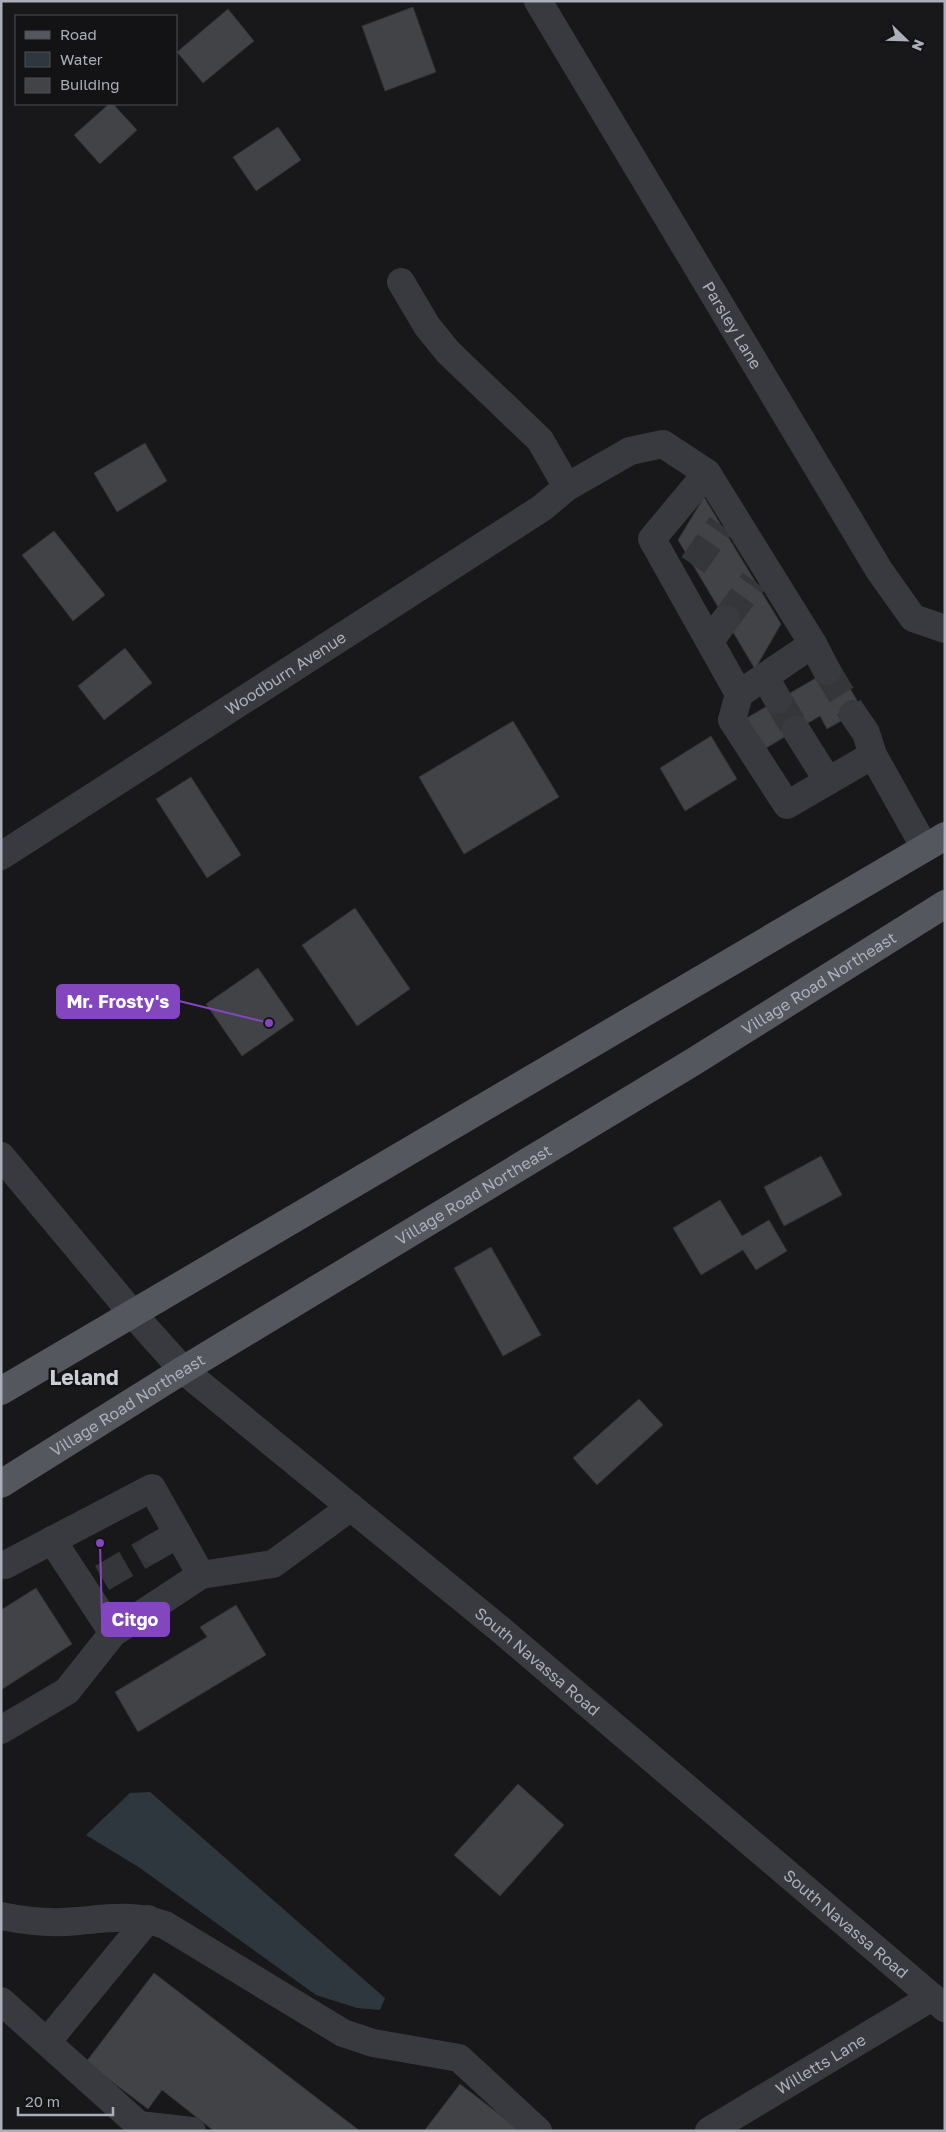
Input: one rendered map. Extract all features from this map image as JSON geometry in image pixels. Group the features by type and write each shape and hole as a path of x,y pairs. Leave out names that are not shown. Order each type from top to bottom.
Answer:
{"main road":[{"path":"1,1392 132,1313 302,1216 935,842"},
{"name":"Village Road Northeast","path":"1,1484 183,1370 613,1111 945,904"}],"street":[{"name":"Parsley Lane","path":"538,1 879,570 913,618 945,629"},
{"path":"401,282 427,326 448,352 540,440 567,487"},
{"name":"Woodburn Avenue","path":"1,856 542,508 567,487 630,451 662,444 706,473"},
{"path":"828,671 813,644 760,574 726,519 706,473 652,539 686,575 718,630 739,694 732,720 787,805 873,755"},
{"path":"739,694 813,644"},
{"path":"765,677 778,700"},
{"path":"853,714 866,734 873,755 935,842"},
{"path":"796,730 828,781"},
{"name":"South Navassa Road","path":"1,1156 132,1313 183,1370 501,1630 938,2003"},
{"path":"3,1563 152,1488 201,1575"},
{"path":"1,1730 67,1691 113,1633 201,1575 273,1564 351,1507"},
{"path":"152,1549 178,1534"},
{"path":"52,1540 93,1584 113,1633"},
{"path":"4,1924 32,1921 77,1922 101,1918 148,1919 165,1925 342,2033 373,2043 460,2058 538,2131"},
{"path":"47,2042 148,1919"},
{"path":"1,2001 139,2125 192,2131"},
{"name":"Willetts Lane","path":"709,2131 938,2003"}],"water":[{"path":"150,1792 385,1998 380,2010 357,2008 316,1995 140,1868 86,1835 130,1793"}],"building":[{"path":"413,7 436,72 385,91 362,26"},
{"path":"228,9 254,41 203,83 178,51"},
{"path":"108,105 114,105 137,130 100,164 74,135"},
{"path":"278,127 301,160 256,191 233,157"},
{"path":"145,443 167,481 117,512 94,473"},
{"path":"704,497 781,624 755,669 678,540"},
{"path":"54,531 105,595 73,621 22,555"},
{"path":"125,648 152,683 104,720 78,686"},
{"path":"837,666 862,709 827,729 820,716 761,751 743,720"},
{"path":"513,721 559,797 464,854 419,777"},
{"path":"711,736 737,779 685,811 660,768"},
{"path":"191,777 241,855 207,878 156,799"},
{"path":"355,908 410,989 357,1026 302,945"},
{"path":"258,968 294,1020 242,1056 206,1004"},
{"path":"821,1156 842,1195 784,1226 764,1187"},
{"path":"720,1200 742,1236 769,1220 787,1251 756,1270 743,1250 701,1275 673,1228"},
{"path":"491,1247 541,1335 503,1356 454,1268"},
{"path":"639,1399 663,1425 597,1485 573,1458"},
{"path":"36,1588 72,1644 1,1690 1,1610"},
{"path":"236,1605 266,1655 138,1732 115,1692 207,1637 200,1627"},
{"path":"518,1784 564,1825 500,1896 454,1855"},
{"path":"154,1973 360,2131 214,2131 162,2090 148,2109 86,2062"},
{"path":"460,2084 521,2131 424,2131"}],"tunnel":[{"path":"693,565 721,525"},
{"path":"726,619 754,581"},
{"path":"827,671 853,714"},
{"path":"778,700 796,730"},
{"path":"102,1578 152,1549"}],"place":[{"name":"Mr. Frosty's","path":"269,1023"},
{"name":"Citgo","path":"100,1543"}],"district":[{"name":"Leland","path":"84,1378"}]}
